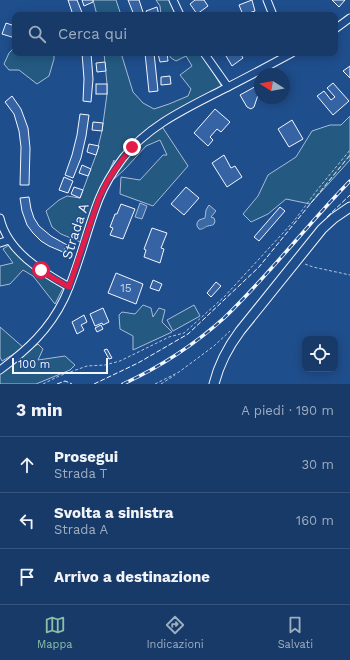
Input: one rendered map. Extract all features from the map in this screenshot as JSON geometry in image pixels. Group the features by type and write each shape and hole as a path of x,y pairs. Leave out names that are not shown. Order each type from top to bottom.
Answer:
{"main road":[{"path":"214,384 220,365 233,340 322,229 334,218 350,207"}],"street":[{"path":"173,0 179,12"},
{"path":"267,0 272,12"},
{"path":"338,27 350,18"},
{"path":"206,56 228,87"},
{"name":"Strada A","path":"0,370 23,352 43,332 56,313 69,287 99,198 108,180 124,157 138,142 158,125 179,112 284,56"},
{"path":"0,218 4,232 9,240 25,257 41,270 69,287"},
{"path":"0,243 9,240"}],"path":[{"path":"43,384 80,368 105,365 120,361 169,337 184,333 224,297 294,221 350,150"},
{"path":"297,260 313,267 350,275"},
{"path":"161,384 214,346 231,330"},
{"path":"155,384 179,372"}],"shaded area":[{"path":"93,0 116,0 120,12 96,12"},
{"path":"156,0 169,0 176,12 161,12 160,6"},
{"path":"12,50 12,56 54,56 49,76 37,84 19,70 9,70 4,64"},
{"path":"104,56 122,56 133,92 143,103 154,109 188,96 191,89 180,75 192,66 186,56 203,56 222,87 159,122 188,166 153,206 120,194 121,177 140,180 163,155 167,155 160,140 146,146 114,179 114,160 88,221 83,243 61,234 52,227 46,211 59,200 67,196 80,198 96,155 102,131 107,84"},
{"path":"170,56 186,56 176,61"},
{"path":"350,116 350,160 310,204 286,199 268,214 251,222 243,214 258,196 268,175 296,157 312,131 330,125 341,125"},
{"path":"140,203 147,206 142,219 135,217"},
{"path":"209,205 216,211 211,217 214,218 214,224 199,229 197,223 199,220 205,218 206,210"},
{"path":"9,245 17,249 64,286 55,304 33,276 23,270 10,284 0,286 0,266 13,263 3,249"},
{"path":"143,305 151,308 153,317 159,308 165,310 162,322 172,332 133,350 133,336 120,329 119,315 122,312 135,314"},
{"path":"194,305 200,316 173,331 167,320"},
{"path":"0,327 24,348 2,361 0,357"},
{"path":"38,344 43,349 38,360 65,356 75,365 70,370 36,384 0,384 0,371"}],"building":[{"path":"68,0 77,0 82,12 72,12"},
{"path":"82,0 93,0 93,2 84,6"},
{"path":"128,0 139,0 143,12 133,12"},
{"path":"195,0 204,0 208,6 200,12 196,12 190,4"},
{"path":"252,0 255,11 242,12 239,5"},
{"path":"332,0 345,0 339,7"},
{"path":"157,7 158,12 146,12"},
{"path":"6,23 12,25 12,37 2,34"},
{"path":"82,56 91,56 93,79 91,102 83,101 84,79"},
{"path":"145,56 154,56 158,91 149,92"},
{"path":"158,56 167,56 168,61 160,62"},
{"path":"226,56 242,56 243,58 232,66"},
{"path":"105,62 106,71 97,72 96,63"},
{"path":"350,66 350,78 343,71"},
{"path":"170,76 171,84 161,85 161,77"},
{"path":"333,83 349,101 333,115 317,96 324,91 331,100 335,97 327,88"},
{"path":"96,84 107,84 107,94 96,94"},
{"path":"254,87 254,107 251,109 247,107 240,95"},
{"path":"12,96 21,109 28,128 30,148 29,185 20,185 21,147 19,131 14,114 5,102"},
{"path":"215,109 230,122 221,132 217,129 210,137 213,140 208,146 194,133"},
{"path":"80,114 89,115 81,158 73,178 65,175 77,135"},
{"path":"292,120 303,139 289,147 278,129"},
{"path":"93,122 103,123 102,131 92,130"},
{"path":"89,144 99,146 96,155 87,152"},
{"path":"224,155 231,168 235,166 242,177 227,187 212,163"},
{"path":"82,165 91,169 88,176 79,173"},
{"path":"64,177 73,181 68,193 59,190"},
{"path":"74,187 83,190 80,198 71,194"},
{"path":"186,187 199,198 184,215 171,204"},
{"path":"29,197 34,218 39,226 51,236 67,245 63,252 41,241 27,225 22,211 20,198"},
{"path":"121,204 135,209 123,239 110,235 113,228 110,227"},
{"path":"280,207 285,211 259,241 254,237"},
{"path":"152,228 167,233 161,248 164,249 160,263 144,257 146,250 144,249"},
{"path":"116,273 143,284 136,304 108,293"},
{"path":"153,280 162,284 159,291 150,288"},
{"path":"216,282 221,286 211,297 207,293"},
{"path":"103,308 109,322 103,325 102,323 95,326 90,314"},
{"path":"84,315 87,322 81,325 84,330 77,334 72,322"},
{"path":"101,325 103,329 97,332 95,328"},
{"path":"107,349 112,358 109,359 104,350"}],"railway":[{"path":"123,384 176,355 224,318 257,285 350,181"}],"fence":[{"path":"94,384 138,363 188,334 259,267 350,155"},
{"path":"327,217 350,195"},
{"path":"57,384 65,381 72,384"}],"route":[{"path":"41,270 69,287 99,198 108,180 132,147"}]}
